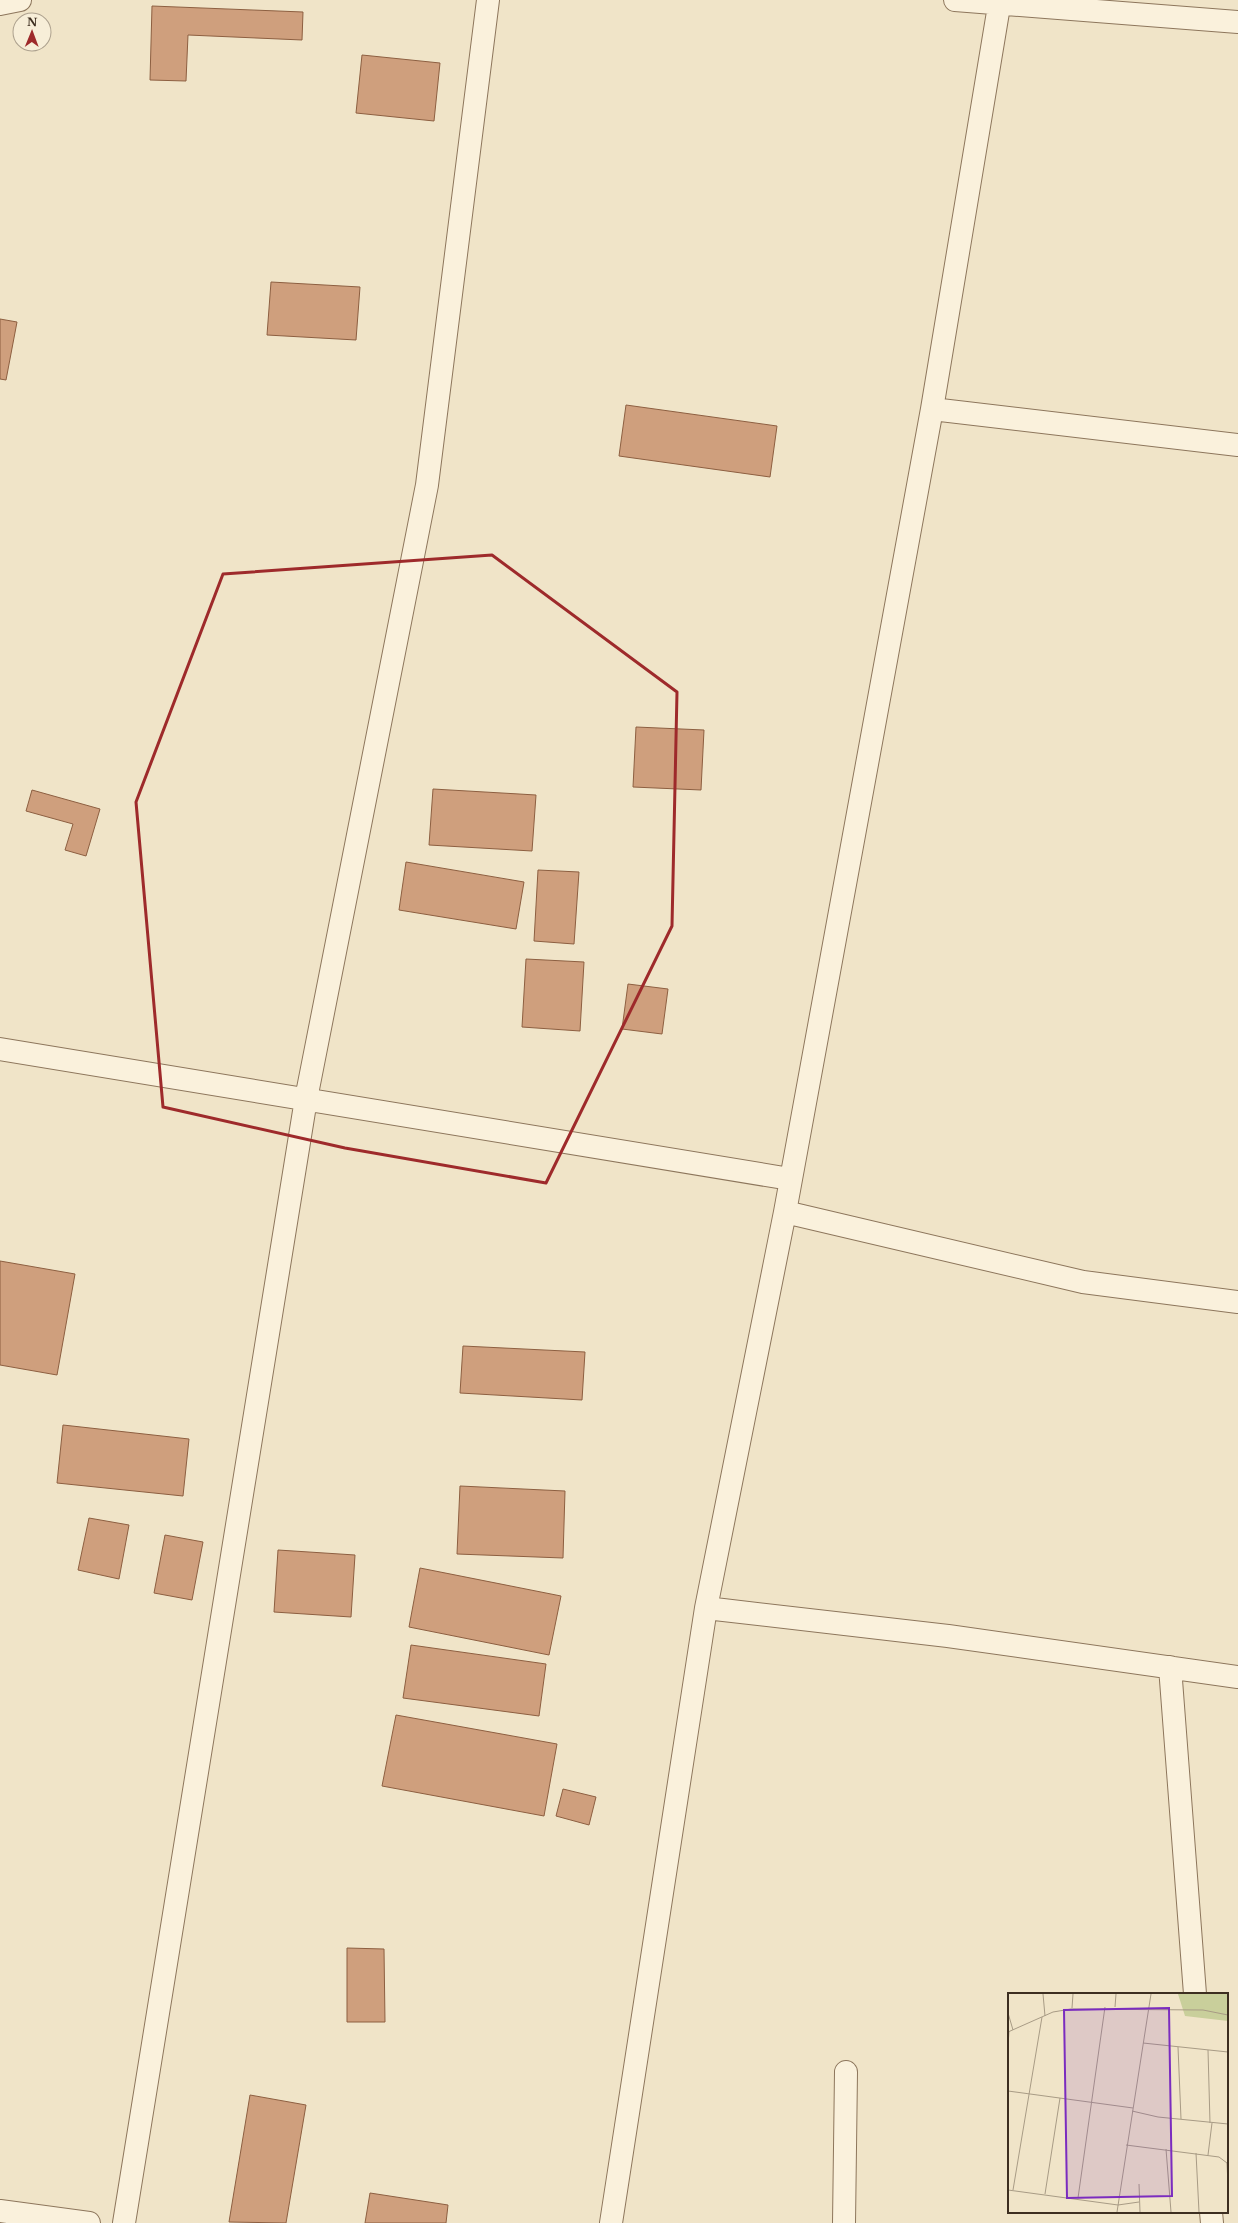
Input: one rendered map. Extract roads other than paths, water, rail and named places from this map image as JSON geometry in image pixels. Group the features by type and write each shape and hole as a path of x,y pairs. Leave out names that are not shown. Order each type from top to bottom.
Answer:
{"street":[{"path":"0,4 20,0"},
{"path":"124,2223 306,1099 427,485 488,0"},
{"path":"955,0 1000,1 1238,22"},
{"path":"611,2223 706,1608 785,1212 932,408 1000,1"},
{"path":"932,408 1238,445"},
{"path":"0,1049 790,1179"},
{"path":"785,1212 1083,1282 1238,1302"},
{"path":"706,1608 948,1636 1238,1677"},
{"path":"1170,1667 1195,1993"},
{"path":"844,2223 846,2072"},
{"path":"0,2211 89,2223"},
{"path":"1211,2213 1212,2223"}]}
